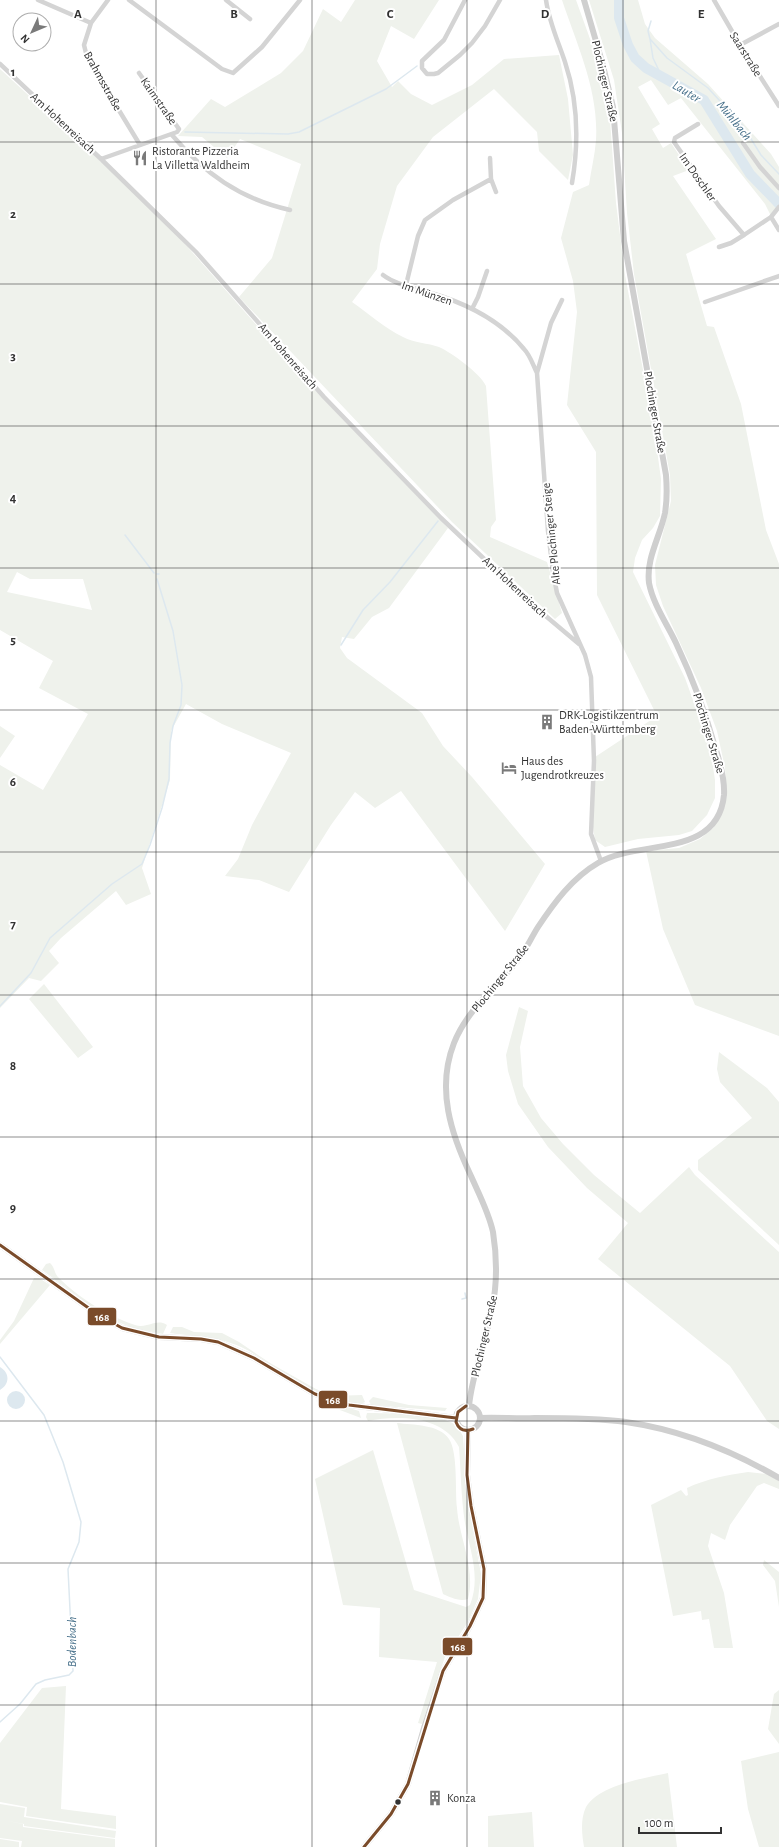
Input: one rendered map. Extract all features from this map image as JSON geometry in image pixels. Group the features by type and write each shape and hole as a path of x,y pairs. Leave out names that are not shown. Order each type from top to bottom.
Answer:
{"main road":[{"name":"Plochinger Straße","path":"469,1406 477,1366 493,1308 496,1281 495,1253 492,1231 486,1210 459,1150 449,1123 446,1089 448,1070 454,1044 473,1011 520,958 556,900 572,883 601,861 642,849 682,843 702,835 711,826 720,812 724,795 722,771 704,713 687,667 653,596 649,581 650,562 666,508 666,475 623,235 613,107 584,0"},
{"path":"0,1245 97,1314 122,1328 159,1337 218,1342 254,1358 315,1394 349,1405 456,1418"},
{"path":"469,1406 478,1412 480,1418 477,1427 468,1431 459,1427 456,1418 461,1408 469,1406"},
{"path":"480,1418 579,1418 645,1425 713,1444 753,1462 779,1478"},
{"path":"364,1847 390,1814 408,1784 424,1728 443,1671 477,1612 483,1598 485,1585 484,1569 468,1491 466,1461 468,1431"}],"street":[{"path":"38,0 91,23"},
{"name":"Brahmsstraße","path":"108,0 91,23 84,46 94,69 140,145"},
{"path":"129,0 222,69 233,73 262,47 300,0"},
{"path":"226,0 250,19"},
{"path":"465,0 444,40 422,61 422,68 427,74 434,74 460,55 485,26 500,0"},
{"path":"546,0 552,25 565,62 574,99 577,144 572,183"},
{"name":"Saarstraße","path":"714,0 740,45 779,106"},
{"path":"740,45 779,24"},
{"name":"Am Hohenreisach","path":"0,64 196,252 324,398 441,518 535,607 579,644"},
{"name":"Kaimstraße","path":"139,73 179,129 178,132 172,135"},
{"name":"Im Doschler","path":"698,124 675,138 674,142 719,206 744,235"},
{"path":"100,159 172,135 196,162 224,184 262,202 290,210"},
{"path":"743,143 760,167 779,188"},
{"path":"490,158 491,179 496,192"},
{"path":"406,285 418,236 425,220 453,200 491,179"},
{"path":"719,247 731,243 744,235 771,217 779,207"},
{"path":"771,217 779,230"},
{"path":"472,309 487,271"},
{"name":"Im Münzen","path":"383,275 391,281 441,296 472,309 502,328 525,350 537,373"},
{"path":"705,302 779,276"},
{"name":"Alte Plochinger Steige","path":"562,300 551,323 537,373 548,531 553,572 557,593 585,655 591,677 594,761 591,834 601,861"}],"shaded area":[{"path":"355,0 439,0 414,39 391,26 377,61 392,87 398,81 411,94 432,105 472,85 504,59 559,55 568,99 573,155 568,180 539,151 537,132 494,89 433,137 397,186 380,244 377,269 352,302 383,325 403,337 445,350 465,364 483,381 486,386 496,520 491,527 490,537 547,562 562,613 555,619 452,522 239,297 272,258 301,164 240,139 227,158 202,137 178,136 211,99 225,107 281,73 303,51 323,9 341,22"},
{"path":"562,0 576,0 598,61 609,106 616,203 625,275 654,428 661,479 660,516 653,528 642,540 635,558 633,572 685,678 710,747 715,780 715,798 707,815 692,831 679,835 638,839 605,847 595,840 593,827 595,757 657,716 597,595 596,452 567,405 577,312 573,281 561,238 573,192 589,185 596,140 596,122 591,86 586,68"},
{"path":"589,0 638,0 645,24 655,38 708,84 771,154 779,167 779,204 771,216 765,204 681,98 668,105 651,80 638,87 660,124 652,129 663,148 671,143 689,170 673,176 716,239 686,254 707,326 714,327 741,404 766,530 779,564 779,1036 695,1005 663,929 646,851 679,848 700,839 713,828 722,813 727,795 725,768 717,731 701,688 663,606 656,585 655,565 671,501 670,475 634,274 627,213 622,133 614,80"},
{"path":"0,69 163,219 305,380 448,528 389,608 372,617 354,639 342,637 340,648 347,658 422,713 443,746 472,777 545,864 505,931 401,791 375,808 355,792 331,825 289,892 259,880 225,876 238,859 252,825 291,753 222,724 186,704 171,731 170,780 142,868 151,894 126,905 116,891 61,938 49,951 59,963 41,981 29,978 0,1008 0,765 43,790 88,714 39,688 53,661 0,630","holes":["17,572 30,579 83,579 92,610 7,592"]},
{"path":"0,726 15,736 0,758"},
{"path":"44,984 93,1047 78,1058 29,999"},
{"path":"519,1007 528,1011 520,1047 523,1086 541,1118 563,1144 594,1175 640,1213 689,1167 695,1175 779,1252 779,1429 767,1421 730,1366 598,1259 628,1223 587,1188 548,1147 518,1104 508,1071 506,1055"},
{"path":"719,1052 767,1088 779,1102 779,1245 698,1170 698,1160 752,1118 720,1082 717,1069"},
{"path":"50,1263 59,1278 94,1306 135,1325 144,1326 155,1323 163,1323 167,1325 163,1334 133,1328 100,1313 42,1270 46,1264"},
{"path":"34,1278 39,1278 50,1285 0,1344 0,1340 14,1321"},
{"path":"173,1327 182,1327 194,1332 222,1333 239,1342 270,1363 316,1389 333,1396 362,1395 365,1402 361,1404 328,1396 298,1381 241,1347 232,1343 206,1337 170,1333"},
{"path":"0,1367 6,1372 8,1378 6,1385 0,1390"},
{"path":"16,1391 22,1394 25,1400 22,1406 16,1409 10,1406 7,1400 10,1394"},
{"path":"373,1397 409,1405 447,1408 445,1411 371,1405 369,1401"},
{"path":"320,1399 359,1411 361,1418 316,1401"},
{"path":"367,1413 386,1413 437,1418 454,1424 463,1436 468,1505 481,1574 478,1599 468,1622 445,1657 422,1724 418,1723 437,1662 379,1657 380,1608 343,1605 315,1479 373,1450 414,1590 466,1607 470,1605 473,1595 475,1574 465,1523 459,1447 452,1437 442,1429 431,1424 406,1418 368,1421 366,1417"},
{"path":"397,1423 425,1426 439,1430 445,1434 452,1445 455,1462 458,1519 469,1565 470,1588 468,1599 458,1600 443,1594"},
{"path":"748,1472 767,1474 779,1481 779,1489 764,1483 757,1486 730,1525 725,1540 711,1533 708,1546 724,1593 733,1648 714,1648 709,1619 702,1620 701,1611 673,1616 651,1505 681,1490 686,1496 688,1495 687,1488 702,1482"},
{"path":"764,1560 779,1572 779,1607 775,1581 763,1565"},
{"path":"66,1686 61,1809 116,1816 116,1829 26,1816 27,1807 0,1802 0,1743 42,1688"},
{"path":"779,1690 779,1744 768,1729 774,1694"},
{"path":"779,1752 779,1847 759,1847 748,1809 741,1761"},
{"path":"668,1773 677,1847 584,1847 582,1822 586,1807 592,1799 601,1793 623,1784"},
{"path":"0,1804 25,1808 24,1817 116,1831 115,1838 24,1826 24,1824 3,1820 23,1824 23,1827 115,1839 115,1847 21,1847 22,1841 0,1838"},
{"path":"532,1812 534,1847 488,1847 488,1816"},
{"path":"0,1839 19,1842 19,1847 0,1847"}],"waterway":[{"name":"Lauter","path":"619,0 619,18 628,45 635,58 646,68 704,100 750,174 779,204"},
{"name":"Mühlbach","path":"651,21 648,31 650,39 667,58 708,88 743,126 761,155 779,174"},
{"name":"Mühlbach","path":"650,39 653,58 662,77"},
{"path":"185,132 288,134 299,132 386,89 417,66"},
{"path":"341,645 363,610 390,582 438,521"},
{"path":"125,535 154,573"},
{"path":"0,1006 31,973 50,938 112,884 142,864 150,845 162,808 169,779 170,743 173,726 181,705 182,685 173,631 157,579"},
{"path":"462,1299 466,1298 465,1293"},
{"name":"Bodenbach","path":"0,1357 44,1415 63,1462 81,1522 79,1542 68,1569 73,1671 69,1675 45,1680 36,1684 20,1704 0,1722"}],"transit line":[{"name":"168","path":"0,1245 97,1314 122,1328 159,1337 201,1339 218,1342 254,1358 315,1394 349,1405 456,1418"},
{"name":"168","path":"466,1406 458,1412 456,1422 463,1430 473,1429"},
{"name":"168","path":"364,1847 391,1814 408,1784 443,1671 470,1626 483,1598 484,1569 471,1506 467,1475 468,1431"}],"place":[{"name":"Ristorante Pizzeria La Villetta Waldheim","path":"140,158"},
{"name":"DRK-Logistikzentrum Baden-Württemberg","path":"547,722"},
{"name":"Haus des Jugendrotkreuzes","path":"509,768"},
{"name":"Konza","path":"435,1798"}]}
